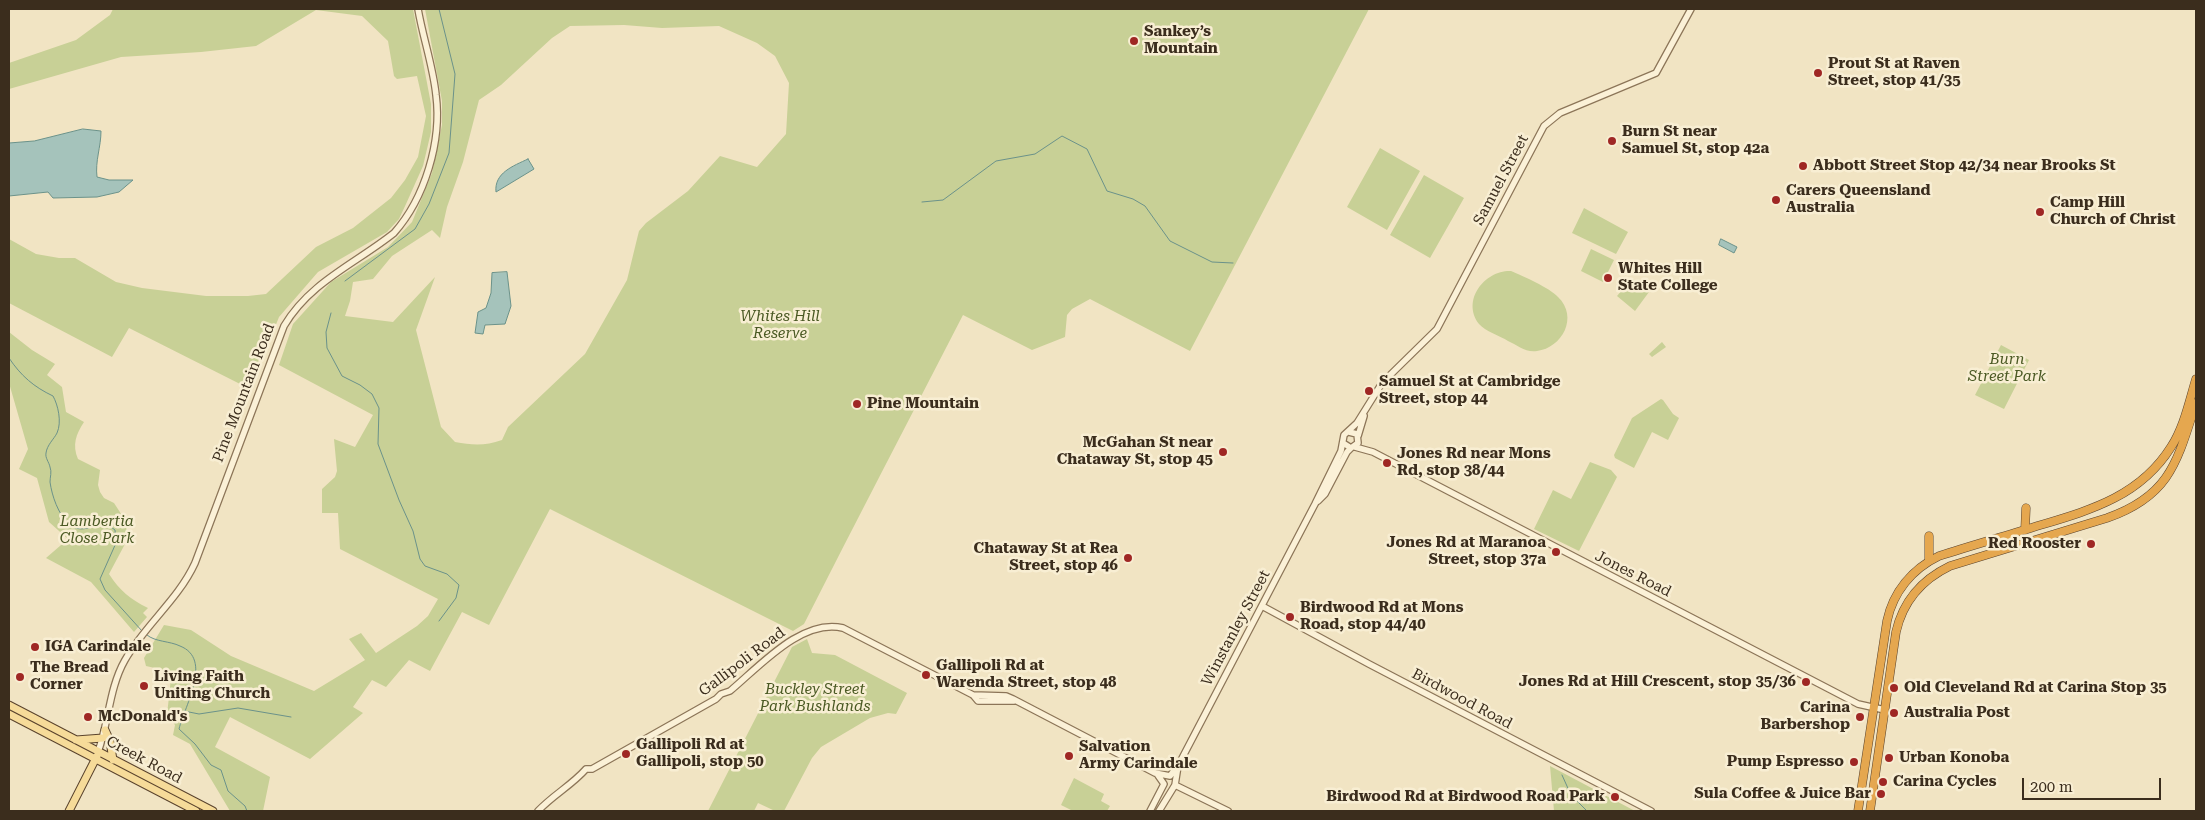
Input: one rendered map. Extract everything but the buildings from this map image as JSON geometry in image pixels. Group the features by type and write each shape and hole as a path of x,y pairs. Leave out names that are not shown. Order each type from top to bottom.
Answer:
{"highway":[{"path":"1858,811 1890,609 1904,584 1929,561 1939,556 2102,506 2115,500 2146,476 2165,456 2175,440 2196,379"},
{"path":"1870,811 1899,620 1910,598 1921,584 1950,566 2100,520 2126,511 2140,503 2158,487 2175,463 2196,404"},
{"path":"2025,530 2026,508"},
{"path":"1929,536 1929,561"}],"main road":[{"name":"Creek Road","path":"9,705 76,740 97,755 113,760 213,811"},
{"name":"Creek Road","path":"9,714 97,755 196,811"},
{"path":"76,740 104,734 110,741 113,760"},
{"name":"Pine Mountain Road","path":"68,811 97,755"}],"street":[{"name":"Pine Mountain Road","path":"97,755 104,734 117,676 135,643 187,580 284,326 290,316 319,284 394,233 402,224 416,198 434,144 438,109 418,9"},
{"name":"Samuel Street","path":"1350,432 1382,383 1430,338 1437,328 1547,122 1560,113 1656,73 1692,9"},
{"name":"Samuel Street","path":"1358,438 1367,406"},
{"path":"1350,432 1354,432 1358,438 1353,448 1343,443 1344,435 1350,432"},
{"name":"Jones Road","path":"1358,438 1373,452 1834,692 1858,704 1873,709 1885,710"},
{"name":"Winstanley Street","path":"1150,811 1164,784 1178,764 1262,606 1315,504 1343,443"},
{"name":"Jones Road","path":"1353,448 1373,452"},
{"name":"Winstanley Street","path":"1315,504 1325,494 1346,452 1353,448"},
{"name":"Birdwood Road","path":"1262,606 1651,811"},
{"name":"Gallipoli Road","path":"538,811 557,792 586,769 592,769 716,699 721,694 730,691 793,639 812,628 830,626 843,628 973,695 1006,696 1155,773 1169,776"},
{"name":"Winstanley Street","path":"1159,811 1175,784 1178,764"},
{"name":"Gallipoli Road","path":"1155,773 1164,784"},
{"path":"1169,776 1175,784 1228,811"},
{"path":"1164,784 1168,788 1175,784"}],"green space":[{"path":"113,9 413,9 431,104 431,132 423,166 399,219 387,232 318,272 279,317 250,389 129,328 112,357 9,303 9,239 36,254 59,258 75,258 116,282 142,288 206,296 266,294 316,247 353,228 391,198 405,180 418,157 426,116 417,76 397,79 394,76 388,41 362,16 316,10 256,46 201,52 121,57 9,89 9,63 76,40 110,15"},
{"name":"Whites Hill Reserve","path":"425,9 1369,9 1190,351 1090,299 1072,309 1067,315 1065,337 1032,350 963,315 804,624 793,631 550,509 489,625 462,612 430,671 409,660 386,687 372,680 353,707 363,713 310,759 230,717 215,747 270,777 263,811 230,811 190,744 173,735 175,725 167,715 171,678 168,671 146,666 144,658 164,625 191,630 231,656 314,691 365,660 349,639 361,633 376,653 417,626 428,616 438,599 340,549 338,513 322,513 322,489 335,477 337,471 334,439 355,447 373,415 279,365 293,324 331,282 388,247 412,222 432,173 442,125 442,101","holes":["624,25 662,28 719,26 757,43 775,56 789,83 786,134 757,167 720,156 688,191 646,223 639,231 627,280 585,354 508,427 502,440 478,444 455,442 441,427 416,330 435,277 393,322 345,316 353,282 373,279 392,256 432,230 440,238 447,207 463,162 479,100 501,85 552,38 570,26"]},
{"path":"1380,148 1420,171 1387,230 1347,207"},
{"path":"1424,175 1464,198 1430,258 1390,235"},
{"path":"1584,208 1628,232 1616,254 1572,233"},
{"path":"1591,249 1614,260 1603,282 1581,271"},
{"path":"1511,271 1549,290 1564,305 1567,313 1565,330 1554,344 1546,349 1529,351 1522,348 1485,329 1479,324 1474,315 1474,296 1478,288 1492,275"},
{"path":"1632,278 1649,292 1635,311 1617,296"},
{"name":"Lambertia Close Park","path":"9,332 32,350 55,364 47,375 62,387 66,412 84,422 76,440 75,449 78,459 100,470 98,485 100,492 104,498 114,503 127,523 125,544 109,574 126,594 148,608 143,613 147,617 134,632 91,582 46,558 68,539 49,522 37,478 19,469 28,449 9,383"},
{"path":"1662,342 1666,347 1652,357 1649,354"},
{"name":"Burn Street Park","path":"2001,345 2029,360 2004,409 1975,395"},
{"path":"1661,399 1673,414 1679,418 1668,440 1652,432 1634,468 1615,458 1614,455 1632,418"},
{"path":"1590,462 1611,470 1617,477 1579,551 1534,529 1553,490 1571,499"},
{"name":"Buckley Street Park Bushlands","path":"807,639 812,653 835,655 907,693 896,714 888,713 870,718 821,747 812,758 784,811 775,811 758,803 754,811 708,811 792,647"},
{"path":"1550,766 1635,811 1554,811"},
{"path":"1074,778 1104,794 1101,801 1110,806 1107,811 1073,811 1061,805"}],"water":[{"path":"83,129 101,131 97,177 109,180 133,180 119,192 97,197 53,198 48,192 9,196 9,143 34,141"},
{"path":"528,159 534,169 496,192 496,185 501,175"},
{"path":"1721,239 1737,247 1734,253 1719,245"},
{"path":"507,272 511,306 505,324 485,325 483,334 475,333 478,312 486,308 491,293 492,273"}],"waterway":[{"path":"345,281 415,229 429,204 449,153 455,74 439,9"},
{"path":"922,202 943,200 996,161 1035,154 1062,136 1087,149 1107,191 1133,199 1145,206 1170,241 1212,262 1233,263"},
{"path":"331,313 326,332 327,348 342,376 360,385 372,394 379,408 378,444 413,531 420,559 425,566 447,574 459,585 456,598 439,621"},
{"path":"9,358 28,380 53,396 58,409 59,424 57,433 48,447 46,455 51,469 50,482 56,504 65,520 75,528 81,529 103,525 115,530 116,543 100,579 105,590 142,631"},
{"path":"147,635 154,639 176,644 190,652 195,661 196,672 191,696 179,729 195,744 211,765 221,770 228,791 245,806 247,811"},
{"path":"184,711 199,714 238,708 291,717"},
{"path":"1562,775 1571,795 1587,811"}],"place":[{"name":"Sankey’s Mountain","path":"1134,41"},
{"name":"Prout St at Raven Street, stop 41/35","path":"1818,73"},
{"name":"Burn St near Samuel St, stop 42a","path":"1612,141"},
{"name":"Abbott Street Stop 42/34 near Brooks St","path":"1803,166"},
{"name":"Carers Queensland Australia","path":"1776,200"},
{"name":"Camp Hill Church of Christ","path":"2040,212"},
{"name":"Whites Hill State College","path":"1608,278"},
{"name":"Samuel St at Cambridge Street, stop 44","path":"1369,391"},
{"name":"Pine Mountain","path":"857,404"},
{"name":"McGahan St near Chataway St, stop 45","path":"1223,452"},
{"name":"Jones Rd near Mons Rd, stop 38/44","path":"1387,463"},
{"name":"Red Rooster","path":"2091,544"},
{"name":"Jones Rd at Maranoa Street, stop 37a","path":"1556,552"},
{"name":"Chataway St at Rea Street, stop 46","path":"1128,558"},
{"name":"Birdwood Rd at Mons Road, stop 44/40","path":"1290,617"},
{"name":"IGA Carindale","path":"35,647"},
{"name":"Gallipoli Rd at Warenda Street, stop 48","path":"926,675"},
{"name":"The Bread Corner","path":"20,677"},
{"name":"Jones Rd at Hill Crescent, stop 35/36","path":"1806,682"},
{"name":"Living Faith Uniting Church","path":"144,686"},
{"name":"Old Cleveland Rd at Carina Stop 35","path":"1894,688"},
{"name":"Australia Post","path":"1894,713"},
{"name":"McDonald's","path":"88,717"},
{"name":"Carina Barbershop","path":"1860,717"},
{"name":"Gallipoli Rd at Gallipoli, stop 50","path":"626,754"},
{"name":"Salvation Army Carindale","path":"1069,756"},
{"name":"Urban Konoba","path":"1889,758"},
{"name":"Pump Espresso","path":"1854,762"},
{"name":"Carina Cycles","path":"1883,782"},
{"name":"Sula Coffee & Juice Bar","path":"1881,794"},
{"name":"Birdwood Rd at Birdwood Road Park","path":"1615,797"}]}
